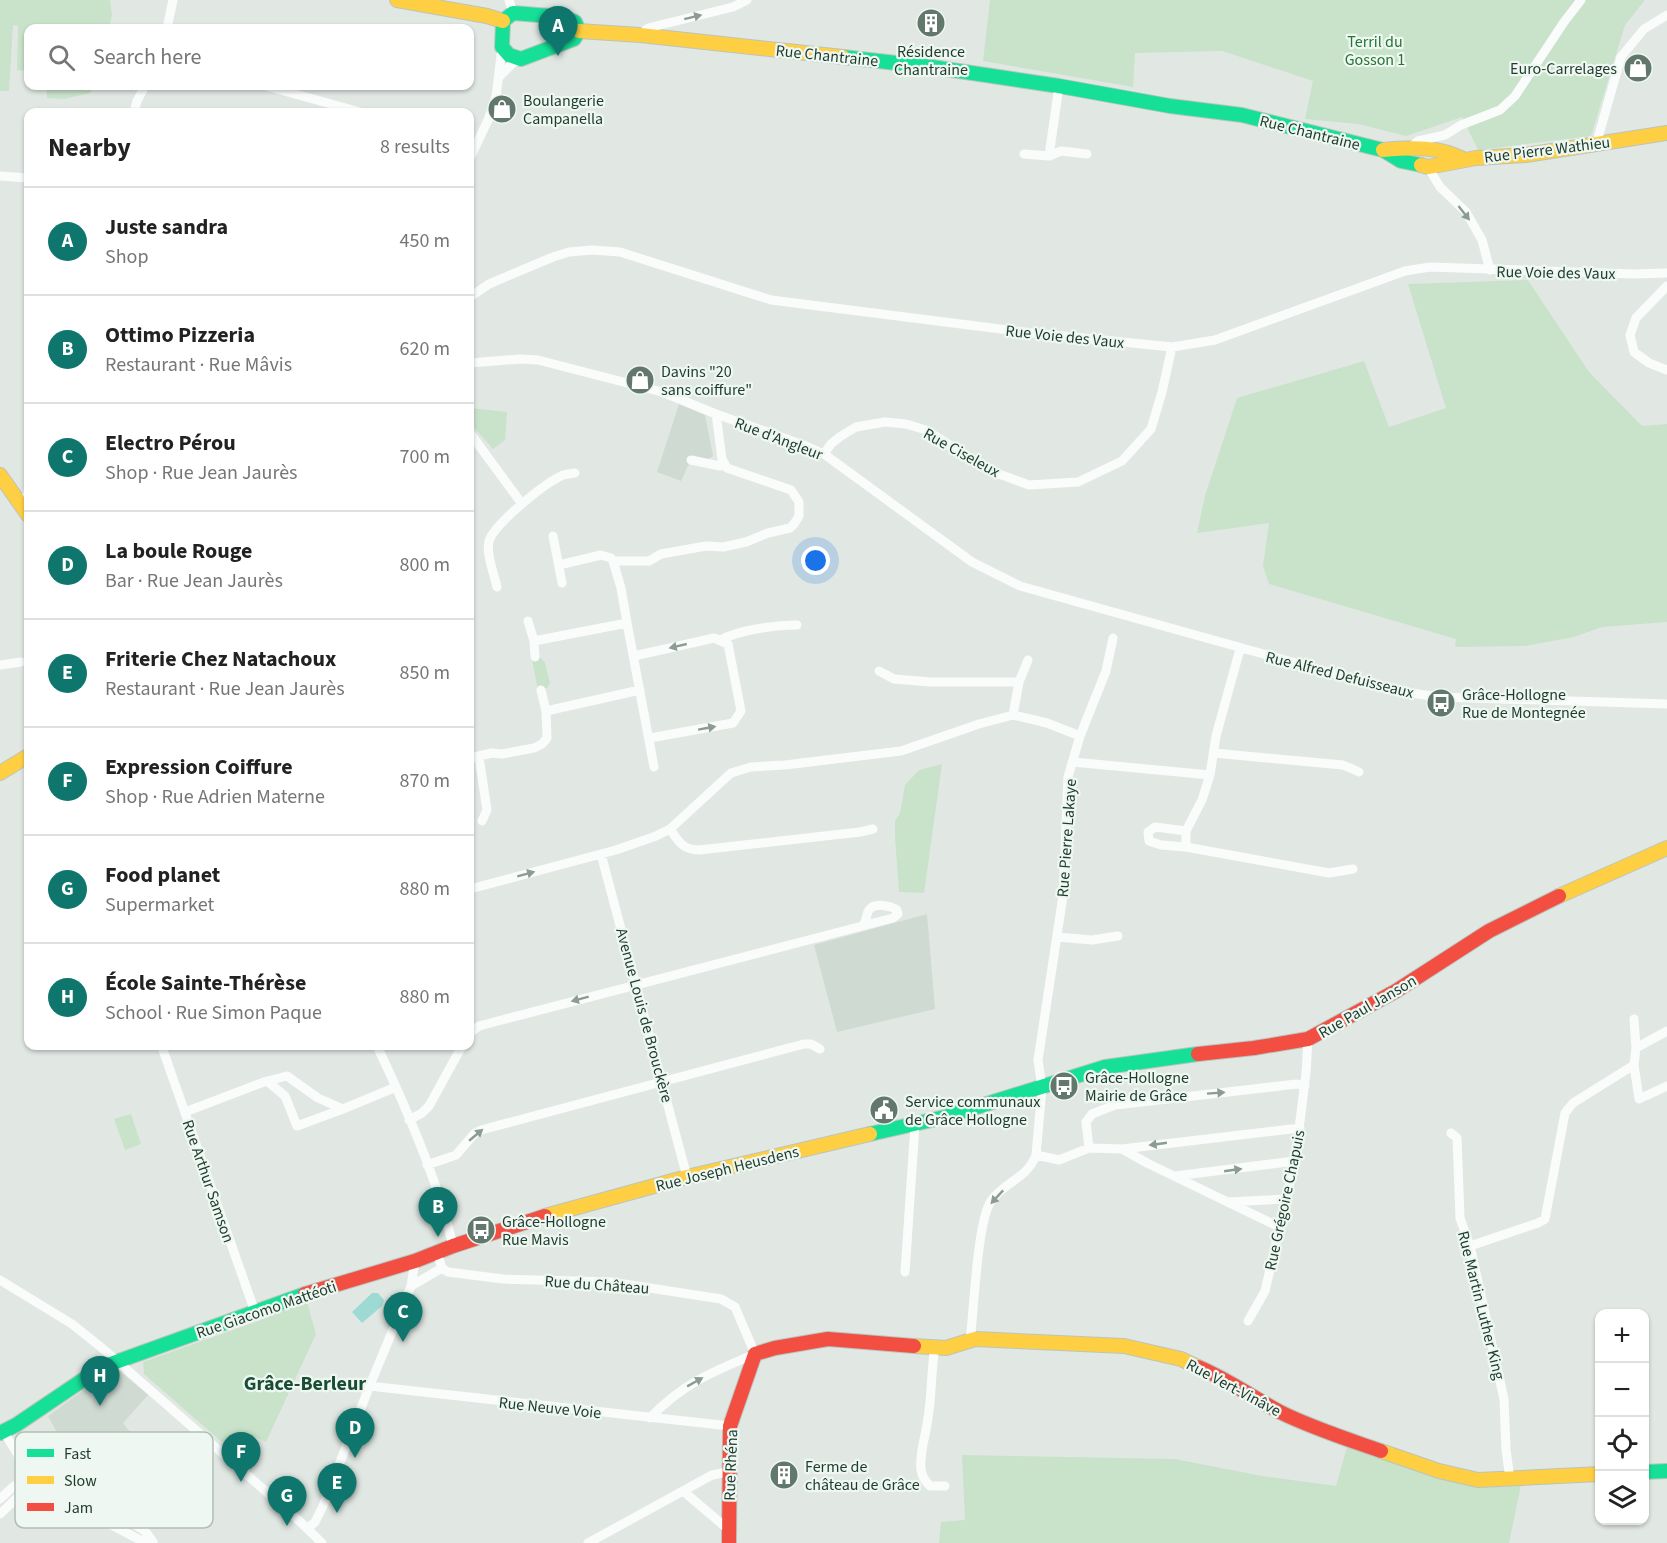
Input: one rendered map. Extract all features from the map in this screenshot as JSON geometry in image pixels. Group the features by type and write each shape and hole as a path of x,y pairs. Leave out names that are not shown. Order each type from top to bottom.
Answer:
{"street":[{"path":"167,24 173,0"},
{"path":"397,0 487,16 508,9 563,17 575,22 579,31 573,39 513,63 499,77"},
{"path":"636,34 648,28 733,7 747,0"},
{"name":"Rue Chantraine","path":"1411,147 1418,141 1445,135 1461,125 1500,110 1515,96 1581,0"},
{"path":"474,150 496,97 508,9"},
{"path":"1596,145 1621,57 1644,29 1667,15"},
{"name":"Rue Chantraine","path":"579,31 636,34 924,66 1059,86 1170,106 1242,115 1383,150 1401,161 1428,167"},
{"path":"502,47 509,55 521,59"},
{"path":"1049,156 1059,86"},
{"path":"135,108 143,90"},
{"path":"280,90 346,108"},
{"name":"Rue Pierre Wathieu","path":"1428,167 1465,160 1526,155 1667,133"},
{"path":"1445,135 1439,151 1428,167 1440,187 1466,212 1482,240 1490,270"},
{"name":"Rue Chantraine","path":"1383,150 1411,147 1451,152 1465,160"},
{"path":"1024,154 1049,156 1061,151 1088,154"},
{"path":"0,176 24,178"},
{"name":"Rue Voie des Vaux","path":"474,294 489,284 569,252 592,250 620,252 771,300 1024,332 1172,347 1215,340 1405,272 1430,267 1667,273"},
{"path":"1667,286 1636,318 1630,335 1634,352 1649,363 1667,370"},
{"name":"Rue Ciseleux","path":"824,454 836,440 856,427 885,422 906,424 926,430 991,471 1029,485 1078,482 1122,461 1151,429 1172,347"},
{"name":"Rue d'Angleur","path":"474,363 538,360 662,392 806,446 824,454 972,562 1020,586 1056,596"},
{"path":"613,561 649,561 661,554 746,542 768,533 790,528 799,516 799,502 791,490 727,468 722,459 716,414"},
{"path":"474,438 522,504"},
{"path":"691,460 725,465"},
{"path":"497,587 489,549 489,542 496,527 522,504 562,475 575,473"},
{"path":"0,475 24,509"},
{"path":"553,536 562,583"},
{"path":"560,565 601,555 613,561 621,588 654,767"},
{"name":"Rue Alfred Defuisseaux","path":"1056,596 1396,691 1450,697 1667,704"},
{"path":"528,621 536,657"},
{"path":"534,641 627,623"},
{"path":"721,640 728,636 775,626 797,625"},
{"path":"634,656 714,638 728,644 734,671 741,711 737,720 733,723 650,738"},
{"name":"Rue Pierre Lakaye","path":"1036,1155 1042,1088 1038,1060 1063,896 1068,777 1080,736 1106,670 1113,638"},
{"path":"1186,847 1186,831 1202,800 1210,776 1216,736 1239,649"},
{"path":"1013,716 1018,682 1028,660"},
{"path":"0,665 21,662"},
{"path":"879,671 894,679 930,682 1018,682"},
{"path":"482,821 487,810 474,758 492,753 502,754 534,748 542,744 547,738 546,711 541,690"},
{"path":"546,711 640,690"},
{"path":"474,888 637,844 669,829 731,773 751,767 901,751 979,724 1013,716 1047,723 1080,736"},
{"path":"1214,753 1343,765 1359,772"},
{"path":"0,773 24,758"},
{"path":"1073,762 1210,776"},
{"path":"1186,831 1155,827 1148,832 1149,841 1161,845 1186,847 1329,873 1353,869"},
{"path":"669,829 682,846 699,850 873,829"},
{"name":"Rue Paul Janson","path":"1042,1088 1106,1067 1308,1039 1396,992 1489,931 1554,898 1667,848"},
{"name":"Avenue Louis de Brouckère","path":"602,854 687,1177"},
{"path":"474,1030 479,1026 864,924"},
{"path":"1057,937 1092,940 1118,936"},
{"path":"1634,1018 1636,1048 1634,1065 1639,1099 1667,1086"},
{"path":"1636,1048 1667,1030"},
{"name":"Rue Grégoire Chapuis","path":"1248,1321 1265,1291 1295,1161 1305,1086 1308,1039"},
{"path":"427,1165 456,1155 475,1133 481,1130 804,1044 820,1048"},
{"name":"Rue Arthur Samson","path":"163,1050 255,1312"},
{"path":"379,1050 410,1120 447,1220 453,1246"},
{"path":"410,1120 429,1106 460,1050"},
{"path":"1470,1246 1545,1219 1565,1113 1573,1103 1634,1065"},
{"path":"185,1112 267,1081 287,1076 318,1098 343,1109"},
{"path":"267,1081 285,1096 297,1126 396,1087"},
{"path":"1089,1148 1086,1122 1092,1114 1114,1105 1297,1084 1305,1086"},
{"path":"285,1096 291,1088 303,1086"},
{"name":"Rue Joseph Heusdens","path":"415,1262 522,1222 687,1177 915,1125 1042,1088"},
{"path":"313,1121 319,1110 318,1098"},
{"path":"905,1272 915,1125"},
{"path":"970,1341 983,1222 992,1200 1024,1173 1036,1155 1059,1160 1089,1148 1122,1149 1300,1128"},
{"name":"Rue Martin Luther King","path":"1451,1133 1457,1138 1460,1218 1470,1246 1504,1399 1506,1450 1510,1479"},
{"path":"1122,1149 1279,1227"},
{"path":"1175,1176 1295,1161"},
{"path":"1226,1202 1286,1199"},
{"path":"411,1286 442,1268 437,1253"},
{"path":"308,1528 315,1522 323,1506 411,1286 415,1262"},
{"name":"Rue Giacomo Mattéoti","path":"2,1432 102,1367 303,1294 415,1262"},
{"name":"Rue du Château","path":"442,1268 448,1272 503,1279 611,1282 721,1299 735,1307 755,1354"},
{"path":"0,1280 72,1324 199,1432"},
{"name":"Rue Vert-Vinâve","path":"755,1354 775,1348 828,1339 935,1347 946,1347 975,1339 1124,1346 1181,1359 1219,1376 1281,1412 1331,1433 1439,1471 1479,1480 1595,1474"},
{"path":"935,1347 921,1467 924,1481 930,1486 945,1486"},
{"path":"650,1418 678,1391 717,1370 755,1354"},
{"name":"Rue Rhéna","path":"729,1536 730,1426 755,1354"},
{"name":"Rue Neuve Voie","path":"370,1385 730,1426"},
{"path":"2,1432 15,1451"},
{"path":"213,1444 308,1528 318,1542"},
{"path":"1649,1472 1667,1471"},
{"path":"588,1543 712,1474 728,1472"},
{"path":"0,1499 15,1486"},
{"path":"683,1491 729,1536"},
{"path":"0,1514 15,1500"},
{"path":"139,1528 145,1531 151,1541"}],"shaded area":[{"path":"679,404 705,415 713,456 705,461 692,457 681,481 657,472"},
{"path":"927,914 935,1009 837,1032 814,945"},
{"path":"115,1367 148,1395 123,1423 130,1432 57,1432 48,1416"}],"green space":[{"path":"0,0 110,0 112,15 110,24 24,24 24,71 17,70 18,26 13,25 9,91 0,91"},
{"name":"Terril du Gosson 1","path":"990,0 1645,0 1625,25 1591,136 1478,150 1462,117 1406,136 1358,124 1305,119 1313,81 1222,51 1135,53 1133,87 983,61"},
{"path":"46,90 91,90 90,93 64,99 47,98"},
{"path":"1528,280 1589,372 1642,426 1667,424 1667,622 1602,627 1574,637 1525,646 1455,647 1456,639 1269,584 1263,566 1269,523 1197,533 1205,496 1237,398 1364,361 1389,427 1446,408 1408,284"},
{"path":"474,408 507,412 505,440 493,449 474,428"},
{"path":"541,658 545,663 550,683 547,688 538,690 532,660"},
{"path":"942,764 924,893 899,892 895,821 900,813 905,785 919,770"},
{"path":"131,1114 141,1144 125,1150 114,1119"},
{"path":"307,1302 316,1334 266,1442 247,1433 232,1451 144,1374 143,1362 261,1320 294,1304"},
{"path":"1347,1447 1438,1473 1510,1481 1521,1485 1509,1543 939,1543 941,1522 965,1520 962,1455 1175,1459 1262,1476 1336,1486"}],"water":[{"path":"372,1293 378,1293 384,1300 382,1306 362,1323 352,1312"}],"traffic: fast":[{"path":"513,13 563,17 575,22 579,31 574,39 521,59 509,55 502,47 503,21 513,13"},
{"path":"843,57 932,67 1170,106 1242,115 1383,150 1401,161 1421,165"},
{"path":"870,1134 945,1117 1105,1067 1198,1054"},
{"path":"0,1433 16,1425 102,1367 305,1294"},
{"path":"1649,1472 1667,1471"}],"traffic: slow":[{"path":"397,0 503,21"},
{"path":"579,31 640,35 843,57"},
{"path":"1421,165 1428,167 1476,158 1526,155 1667,133"},
{"path":"1383,150 1404,148 1435,150 1465,160"},
{"path":"0,475 24,509"},
{"path":"0,773 24,758"},
{"path":"1559,896 1667,848"},
{"path":"545,1216 687,1177 870,1134"},
{"path":"914,1346 946,1348 975,1339 1124,1346 1181,1359 1198,1367"},
{"path":"1381,1451 1439,1471 1478,1480 1595,1474"}],"traffic: jam":[{"path":"1198,1054 1308,1039 1396,991 1489,931 1559,896"},
{"path":"305,1294 415,1261 545,1216"},
{"path":"729,1543 730,1426 755,1354 775,1348 828,1339 914,1346"},
{"path":"1198,1367 1292,1418 1381,1451"}],"place":[{"name":"Résidence Chantraine","path":"931,23"},
{"name":"Juste sandra","path":"558,56"},
{"name":"Euro-Carrelages","path":"1638,68"},
{"name":"Boulangerie Campanella","path":"502,109"},
{"name":"Davins \"20 sans coiffure\"","path":"640,380"},
{"name":"Grâce-Hollogne Rue de Montegnée","path":"1441,703"},
{"name":"Grâce-Hollogne Mairie de Grâce","path":"1064,1086"},
{"name":"Service communaux de Grâce Hollogne","path":"884,1110"},
{"name":"Grâce-Hollogne Rue Mavis","path":"481,1230"},
{"name":"Ottimo Pizzeria","path":"438,1237"},
{"name":"Electro Pérou","path":"403,1342"},
{"name":"École Sainte-Thérèse","path":"100,1406"},
{"name":"La boule Rouge","path":"355,1458"},
{"name":"Ferme de château de Grâce","path":"784,1475"},
{"name":"Expression Coiffure","path":"241,1482"},
{"name":"Friterie Chez Natachoux","path":"337,1513"},
{"name":"Food planet","path":"287,1526"}],"district":[{"name":"Grâce-Berleur","path":"305,1383"}]}
